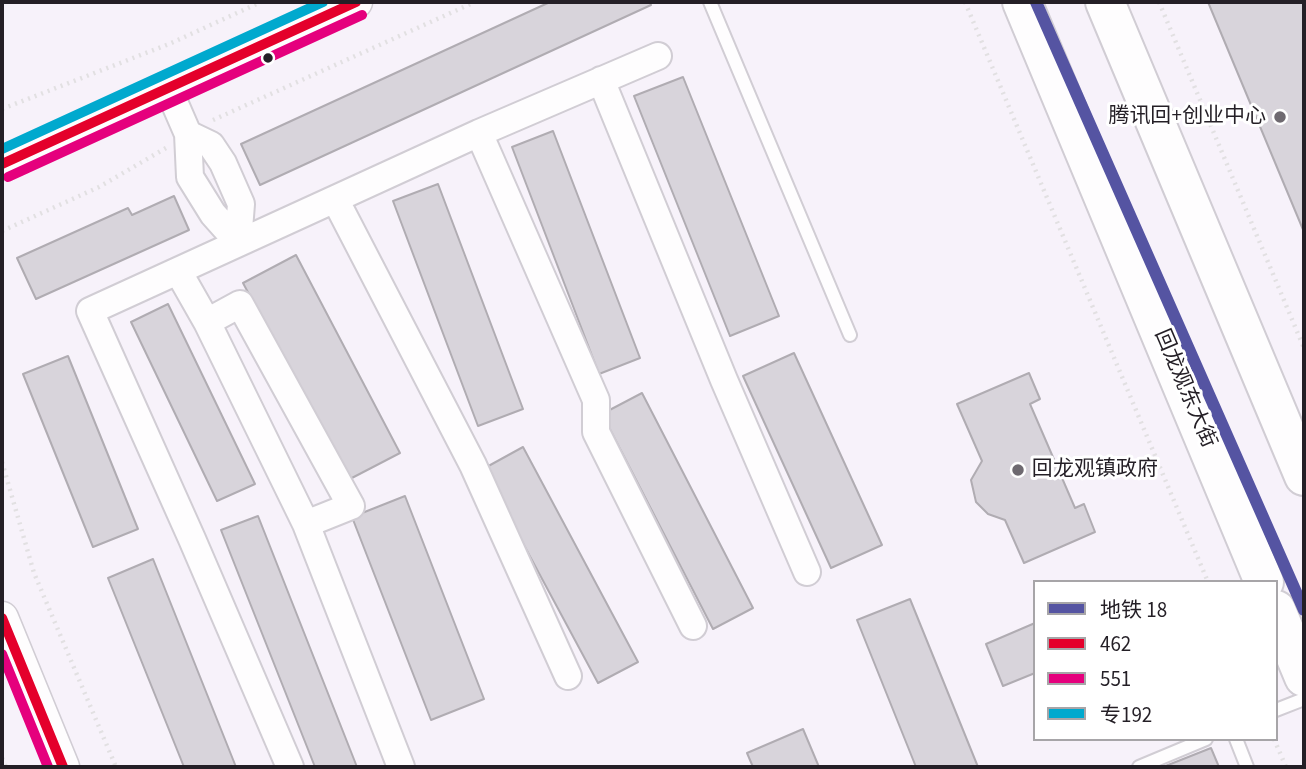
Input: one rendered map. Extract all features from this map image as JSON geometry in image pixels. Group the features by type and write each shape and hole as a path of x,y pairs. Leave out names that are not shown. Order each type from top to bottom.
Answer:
{"main road":[{"name":"回龙观东大街","path":"1022,2 1263,580"},
{"path":"1105,2 1304,476"},
{"path":"1278,615 1304,677"}],"street":[{"path":"2,164 356,2"},
{"path":"290,767 90,311 479,133 658,56"},
{"path":"601,80 724,380 807,572"},
{"path":"168,88 188,134 190,177 213,214 238,242"},
{"path":"479,133 596,400 596,432 694,626"},
{"path":"188,134 211,145 223,163 241,204 238,242"},
{"path":"335,199 472,465 568,676"},
{"path":"177,271 207,322 306,524 401,767"},
{"path":"207,322 240,304 351,506 306,524"},
{"path":"2,618 63,767"}],"lane":[{"path":"710,2 850,335"},
{"path":"1278,709 1304,699"},
{"path":"1139,767 1201,741"},
{"path":"1237,741 1247,767"}],"path":[{"path":"2,109 169,44 261,2"},
{"path":"2,231 99,187 212,121 475,2"},
{"path":"965,2 1207,580"},
{"path":"1159,2 1304,348"},
{"path":"2,462 34,573 116,767"},
{"path":"1275,741 1286,767"},
{"path":"2,758 6,767"}],"building":[{"path":"550,2 650,2 651,5 260,185 241,144"},
{"name":"腾讯回+创业中心","path":"1208,2 1304,2 1304,232"},
{"path":"683,77 779,316 730,336 634,96"},
{"path":"553,131 640,358 599,374 512,147"},
{"path":"438,184 523,409 478,426 393,201"},
{"path":"174,196 189,230 36,299 17,258 128,208 132,215"},
{"path":"296,255 400,453 348,480 243,283"},
{"path":"168,304 255,484 217,501 131,322"},
{"path":"794,353 882,545 831,568 743,376"},
{"path":"68,356 138,529 93,547 23,374"},
{"name":"回龙观镇政府","path":"1029,373 1040,399 1030,404 1075,508 1084,504 1095,532 1024,563 1005,520 988,514 976,502 971,480 982,461 957,404"},
{"path":"642,393 753,608 713,629 602,414"},
{"path":"523,447 638,662 598,683 483,469"},
{"path":"405,496 484,699 431,720 352,517"},
{"path":"258,516 357,767 315,767 221,530"},
{"path":"153,559 236,767 184,767 108,578"},
{"path":"910,599 978,767 916,767 857,620"},
{"path":"1033,624 1033,674 1003,686 986,644"},
{"path":"803,729 819,767 753,767 747,753"},
{"path":"1211,748 1219,767 1163,767"}],"metro line":[{"name":"18","path":"1036,2 1304,610"}],"transit line":[{"name":"专192","path":"2,149 323,2"},
{"name":"462","path":"2,164 356,2"},
{"name":"551","path":"8,177 362,15"},
{"name":"462","path":"2,618 63,767"},
{"name":"551","path":"2,654 48,767"}],"place":[{"name":"腾讯回+创业中心","path":"1280,117"},
{"name":"回龙观镇政府","path":"1018,470"}]}
